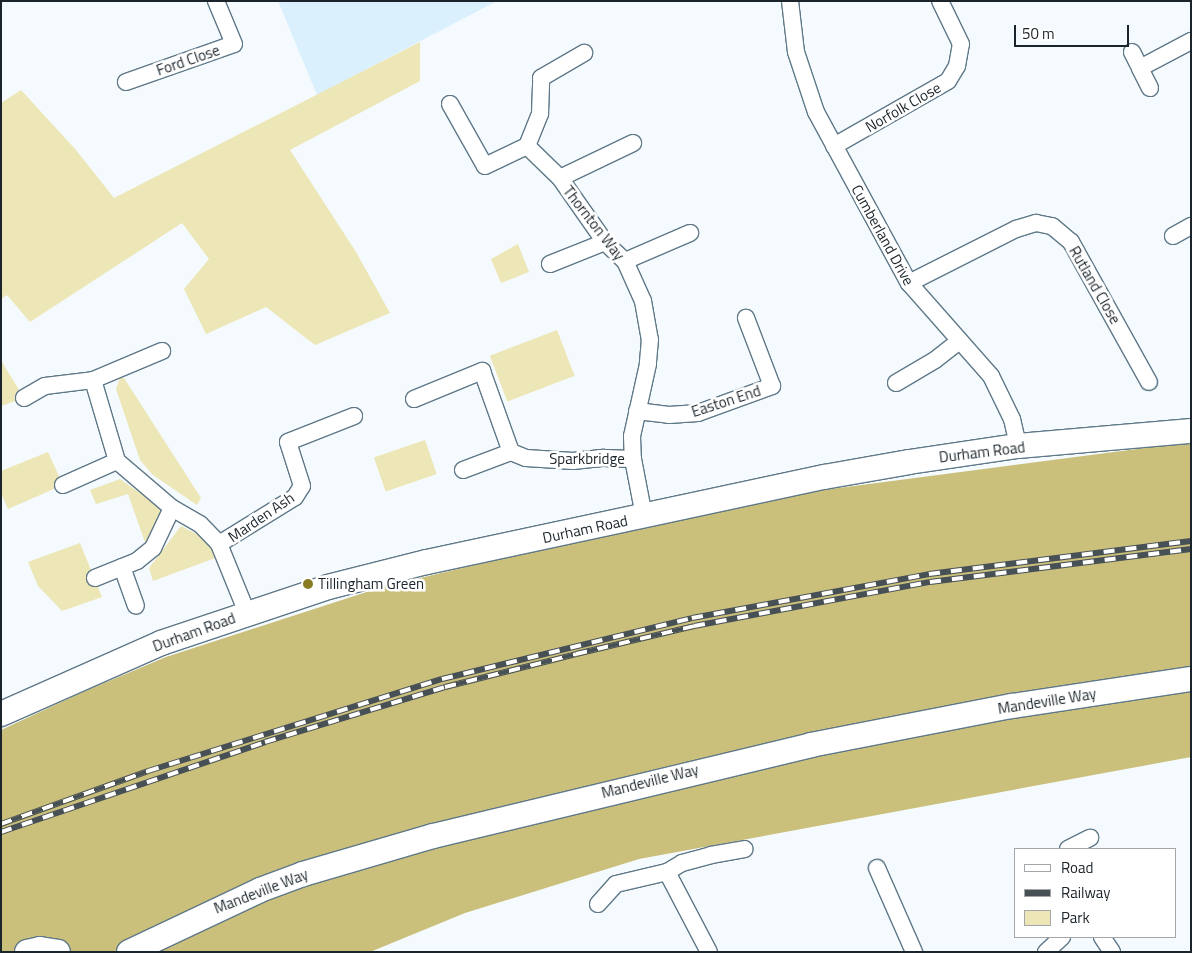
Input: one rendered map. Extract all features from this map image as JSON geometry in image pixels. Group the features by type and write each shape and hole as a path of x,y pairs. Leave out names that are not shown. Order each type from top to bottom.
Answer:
{"street":[{"name":"Ford Close","path":"126,82 234,44 216,1"},
{"name":"Cumberland Drive","path":"790,1 796,52 805,84 834,146 909,283 958,341 981,363 1005,400 1018,446"},
{"name":"Norfolk Close","path":"834,146 948,81 957,66 962,44 940,1"},
{"path":"1140,68 1191,41"},
{"path":"1132,52 1150,88"},
{"path":"450,104 485,166 527,146 540,114 541,78 584,53"},
{"path":"560,178 633,143"},
{"name":"Thornton Way","path":"527,146 560,178 605,242 625,261 643,301 648,323 648,364 632,436 633,459 644,516"},
{"name":"Rutland Close","path":"909,283 1016,229 1036,223 1052,226 1071,242 1149,382"},
{"path":"1173,236 1191,226"},
{"path":"625,261 690,233"},
{"path":"550,264 605,242"},
{"name":"Easton End","path":"637,411 669,415 698,413 772,386 746,318"},
{"path":"896,383 936,360 958,341"},
{"path":"24,398 44,386 93,380 162,351"},
{"path":"414,399 482,370 511,452 463,470"},
{"path":"93,380 117,461 172,508 200,524 219,544 247,613"},
{"name":"Marden Ash","path":"219,544 295,496 302,486 288,442 354,416"},
{"name":"Durham Road","path":"1,714 116,661 247,613 328,587 427,562 824,477 1018,446 1191,431"},
{"name":"Sparkbridge","path":"511,452 526,458 573,461 604,458 633,459"},
{"path":"63,485 117,461"},
{"path":"95,578 137,561 153,548 172,508"},
{"path":"122,567 136,606"},
{"name":"Mandeville Way","path":"129,952 219,907 268,887 433,836 811,745 1012,706 1191,679"},
{"path":"1070,848 1090,838"},
{"path":"598,904 616,884 667,872 682,863 744,849"},
{"path":"877,868 914,952"},
{"path":"667,872 709,952"},
{"path":"1046,952 1061,938"},
{"path":"1103,938 1112,952"},
{"path":"26,952 40,949 58,952"}],"shaded area":[{"path":"278,1 497,1 317,95"},
{"path":"1191,442 1191,757 639,859 465,913 370,952 1,952 1,730 83,692 166,657 382,587 602,535 808,492"}],"green space":[{"path":"420,42 420,81 290,150 356,252 390,313 315,345 266,307 206,334 184,289 209,259 182,223 30,322 7,295 1,299 1,103 21,90 76,150 114,198"},
{"path":"518,244 529,272 501,283 491,259"},
{"path":"557,330 575,376 507,402 490,356"},
{"path":"1,363 24,398 1,406"},
{"path":"120,378 124,378 201,498 197,505 153,475 140,460 116,389"},
{"path":"425,440 437,474 386,492 374,458"},
{"path":"48,452 63,485 8,509 1,493 1,471"},
{"path":"120,479 160,507 161,512 146,545 128,494 96,504 90,490"},
{"path":"181,526 204,538 218,557 153,581 149,568"},
{"path":"80,543 102,597 62,611 38,586 28,562"}],"railway":[{"path":"1,824 148,771 442,679 692,618 929,574 1191,541"},
{"path":"1,832 265,742 445,687 576,654 694,626 930,582 1191,549"}],"place":[{"name":"Tillingham Green","path":"308,584"}]}
